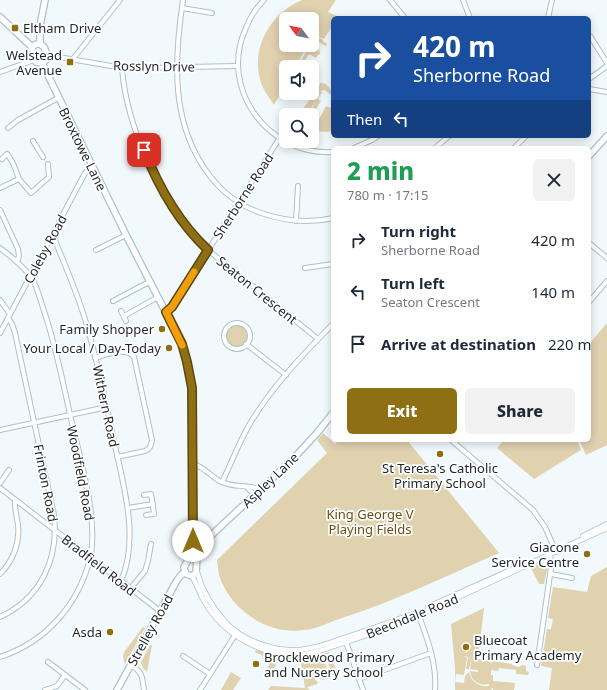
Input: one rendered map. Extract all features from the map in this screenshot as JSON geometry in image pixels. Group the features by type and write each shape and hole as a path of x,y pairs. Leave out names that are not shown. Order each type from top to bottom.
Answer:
{"main road":[{"path":"0,17 32,47 34,60 38,63 42,63 46,60 47,55 44,48 40,44 40,26 44,0"},
{"path":"32,47 36,44 40,44"},
{"name":"Broxtowe Lane","path":"42,63 126,235 182,344 191,379 193,401 193,541"},
{"path":"591,154 607,136"},
{"name":"Aspley Lane","path":"203,543 298,453 317,434 331,416"},
{"path":"185,572 186,574 192,576 197,572 197,556 203,543 200,539 193,541"},
{"name":"Strelley Road","path":"117,690 176,582 185,572 184,567 191,555 193,541"}],"street":[{"path":"72,60 120,0"},
{"path":"183,0 177,67 178,94 180,111 192,147 199,161 213,180 224,191 250,208 267,215 296,221 320,221 331,218"},
{"path":"264,0 252,15 242,35 238,66 240,83 249,105 256,117 279,139"},
{"path":"390,0 403,16"},
{"path":"463,0 469,16"},
{"path":"548,16 552,0"},
{"path":"182,8 212,13"},
{"path":"591,38 607,62"},
{"name":"Rosslyn Drive","path":"47,55 72,60 138,68 238,66"},
{"path":"0,72 34,60"},
{"path":"591,78 607,66"},
{"name":"Seaton Crescent","path":"122,67 125,92 131,118 163,192 179,218 198,241 208,250 318,339"},
{"path":"591,89 607,92"},
{"path":"8,128 18,120 58,98"},
{"path":"358,146 375,138"},
{"path":"437,146 447,138"},
{"path":"516,146 524,138"},
{"name":"Sherborne Road","path":"166,312 174,303 279,139"},
{"path":"33,142 43,157"},
{"path":"301,148 314,152 331,152"},
{"path":"2,159 8,154 14,162 19,179 31,193 49,177 48,164"},
{"name":"Coleby Road","path":"0,333 85,173 92,166"},
{"path":"0,188 19,179"},
{"path":"296,221 298,186"},
{"path":"0,210 18,249 19,256 17,262"},
{"path":"96,250 126,235"},
{"name":"Withern Road","path":"51,237 56,242 84,316 107,407 128,508 128,548 125,569 121,581"},
{"path":"591,245 607,258"},
{"name":"Woodfield Road","path":"0,248 17,262 30,277 36,289 53,339 91,511 92,531 90,558 79,589 71,604 59,620 46,632 30,643 0,657"},
{"path":"305,268 331,264"},
{"path":"591,300 607,281"},
{"path":"113,301 150,282"},
{"path":"124,316 158,297"},
{"path":"0,300 10,314"},
{"path":"121,311 126,321"},
{"name":"Frinton Road","path":"0,618 22,604 40,584 52,558 55,531 54,515 15,333 8,318"},
{"path":"238,322 248,329 250,338 246,344 243,348 235,350 224,342 224,332 230,324 238,322"},
{"path":"222,482 248,427 286,375 331,326"},
{"path":"246,344 286,375"},
{"path":"95,358 123,352 132,354 134,357 152,440 150,447 144,451 117,457"},
{"path":"0,430 107,407"},
{"path":"453,442 533,510 545,527 556,550"},
{"path":"193,464 200,466 214,478 222,482 234,486 250,486 260,490"},
{"path":"0,483 9,470"},
{"path":"247,487 254,495"},
{"name":"Bradfield Road","path":"0,488 160,611"},
{"path":"144,495 151,494 153,504 154,514 146,515"},
{"path":"0,574 9,562 17,545 19,533 15,500"},
{"path":"128,508 153,504"},
{"name":"Beechdale Road","path":"197,572 199,580 212,606 228,625 245,641 269,651 290,654 305,654 345,640 381,631 550,553 607,524"},
{"name":"Beechdale Road","path":"556,550 607,528"},
{"path":"130,589 145,571 151,544"},
{"path":"537,665 551,574 552,564 550,553"},
{"path":"551,574 572,578"},
{"name":"Beechdale Road","path":"192,576 212,614 226,628 236,633"},
{"path":"418,614 432,653 435,674 435,690"},
{"path":"200,690 236,633"},
{"path":"345,640 363,690"},
{"path":"359,679 432,653"},
{"path":"183,656 210,674"},
{"path":"48,662 85,690"},
{"path":"131,664 140,671 144,690"},
{"path":"44,690 58,685 65,675"}],"green space":[{"path":"302,0 336,0 328,12 337,16 331,16 331,28 324,39 319,37 319,12 282,12"},
{"path":"279,15 279,52 304,52 299,60 279,60 279,96 274,105 261,83 258,63 262,40"},
{"path":"319,38 327,44 326,46 319,42"},
{"path":"320,51 320,54 316,58 309,54 305,60 301,60 306,52"},
{"path":"320,83 326,84 331,90 331,95 324,90 320,91 322,92 319,97"},
{"path":"310,100 316,100 311,108 303,108"},
{"path":"316,100 321,101 317,108 312,108"},
{"path":"326,106 330,108 331,106 331,131 319,131 319,119"},
{"path":"607,323 607,445 586,455 580,442 591,442 591,342"},
{"path":"236,325 244,328 247,336 244,344 236,347 228,344 225,336 228,328"},
{"name":"King George V Playing Fields","path":"323,433 331,442 335,444 336,442 409,442 499,553 399,597 322,626 290,631 264,624 252,618 241,609 224,588 219,575 217,560 327,453 317,440"},
{"path":"502,442 578,442 581,450 534,479 497,448"},
{"path":"536,565 548,566 544,584 539,584 531,568"},
{"path":"607,567 607,690 549,690 552,668 541,666 547,629 551,629 553,619 548,618 553,587 587,592 591,576"},
{"name":"Bluecoat Primary Academy","path":"484,608 478,659 491,661 491,664 493,661 512,664 519,667 522,665 526,666 526,671 529,672 528,675 516,674 516,670 499,668 498,671 491,670 493,681 515,683 514,690 493,690 492,688 491,690 455,690 455,682 455,668 451,624","holes":["463,656 468,657 466,669 469,669 472,657 470,669 478,670 478,672 470,671 472,678 476,682 489,684 489,686 482,686 476,683 470,676 469,672 465,676 464,683 455,682 456,674 464,675 467,658"]},
{"path":"143,627 145,628 125,664 123,657 124,652"},
{"path":"150,645 152,645 147,672 143,668 141,662"},
{"path":"256,650 278,656 274,671 266,670 272,660 255,652"},
{"path":"329,652 337,672 332,675 325,653"},
{"path":"322,654 329,675 328,678 323,680 316,677 315,680 318,682 317,684 307,688 310,690 268,690 271,686 305,688 300,658"},
{"path":"231,672 241,678 233,690 221,690"}],"slow traffic":[{"path":"182,345 166,312 172,307 194,272"}],"place":[{"name":"Eltham Drive","path":"15,28"},
{"name":"Welstead Avenue","path":"70,62"},
{"name":"Family Shopper","path":"162,329"},
{"name":"Your Local / Day-Today","path":"169,348"},
{"name":"St Teresa's Catholic Primary School","path":"440,454"},
{"name":"Giacone Service Centre","path":"587,554"},
{"name":"Asda","path":"110,632"},
{"name":"Bluecoat Primary Academy","path":"466,647"},
{"name":"Brocklewood Primary and Nursery School","path":"256,664"}],"route":[{"path":"144,150 172,208 198,241 208,250 172,307 166,312 182,344 191,379 193,401 193,541"}]}
